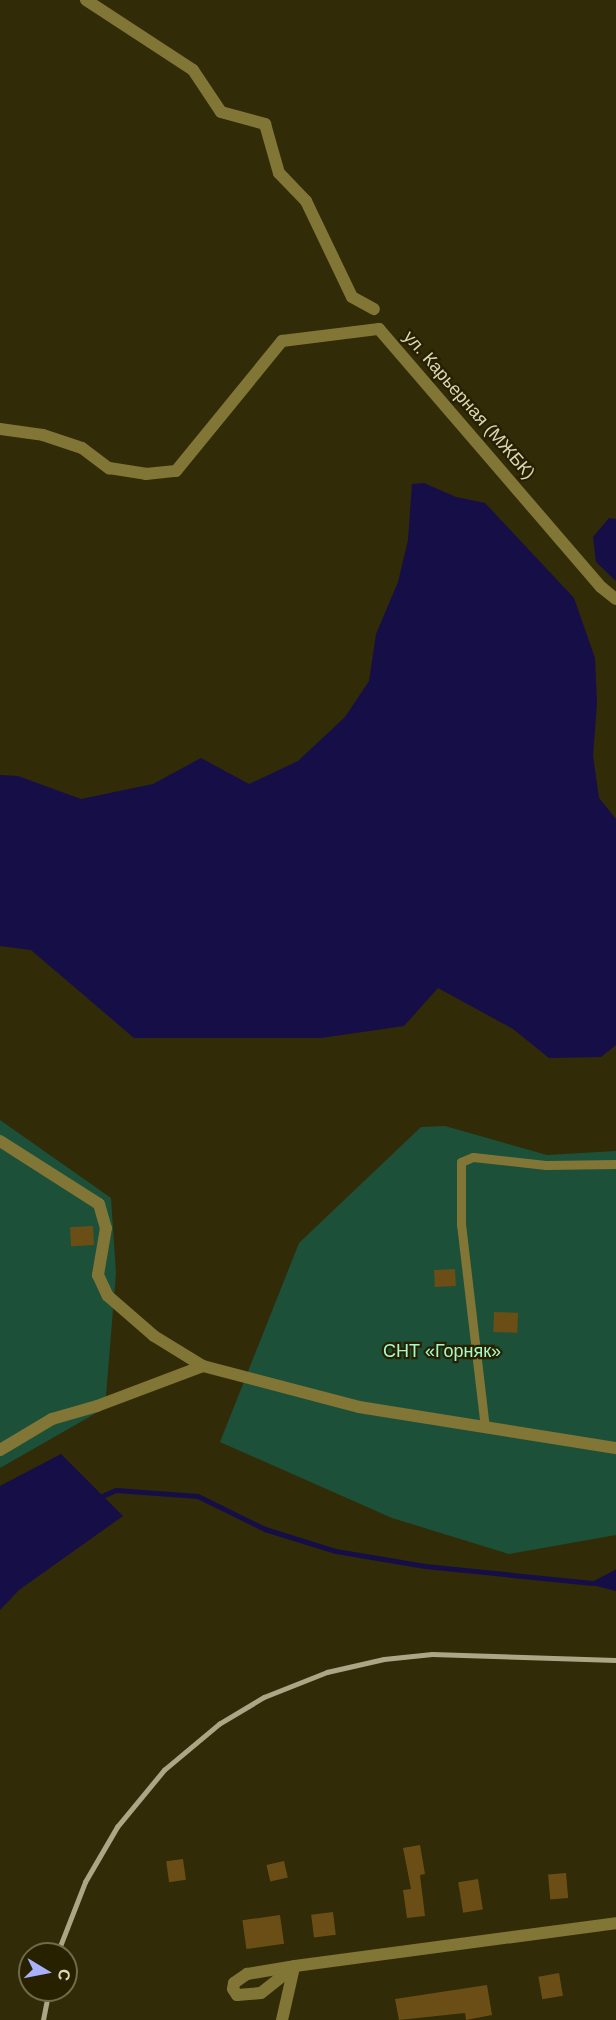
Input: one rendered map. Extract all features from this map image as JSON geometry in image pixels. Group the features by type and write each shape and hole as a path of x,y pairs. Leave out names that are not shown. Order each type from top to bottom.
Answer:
{"street":[{"path":"86,0 193,70 221,112 265,124 279,173 306,201 352,297 374,309"},
{"name":"ул. Карьерная (МЖБК)","path":"0,429 43,435 82,448 109,468 146,474 176,471 282,341 379,329 601,587 616,599"},
{"path":"0,1141 99,1204 106,1228 98,1275 108,1296 154,1336 203,1366 359,1407 616,1449"},
{"path":"0,1450 52,1419 97,1406 203,1366"},
{"path":"282,2020 295,1966 616,1923"}],"lane":[{"path":"486,1428 461,1225 461,1162 473,1157 546,1165 616,1164"}],"green space":[{"path":"0,1120 111,1198 116,1273 105,1408 0,1468"},
{"name":"СНТ «Горняк»","path":"445,1126 547,1155 616,1151 616,1535 509,1554 392,1518 220,1442 299,1243 421,1127"}],"shaded area":[{"path":"424,483 456,497 485,503 574,598 595,658 597,703 593,756 599,798 616,819 616,1045 601,1057 549,1058 513,1029 438,988 404,1026 321,1038 134,1038 31,950 0,946 0,775 18,776 81,799 153,784 201,758 249,784 298,761 345,717 369,681 376,634 398,582 408,540 412,484"},
{"path":"609,518 616,519 616,581 596,562 593,537"},
{"path":"61,1454 123,1516 19,1590 0,1610 0,1486"},
{"path":"615,1570 616,1591 588,1584"}],"building":[{"path":"93,1226 94,1245 71,1246 70,1227"},
{"path":"455,1269 456,1286 435,1287 434,1270"},
{"path":"494,1312 518,1313 517,1333 493,1332"},
{"path":"420,1845 425,1874 420,1875 425,1916 407,1918 403,1890 411,1889 403,1848"},
{"path":"183,1859 186,1880 169,1882 166,1861"},
{"path":"284,1861 288,1878 270,1882 266,1865"},
{"path":"566,1873 568,1898 550,1899 548,1875"},
{"path":"478,1879 483,1910 463,1913 458,1882"},
{"path":"333,1912 336,1935 314,1938 311,1915"},
{"path":"280,1915 284,1944 246,1949 242,1920"},
{"path":"559,1973 563,1996 542,1999 538,1977"},
{"path":"487,1985 492,2015 466,2020 465,2013 399,2020 395,1999"}],"waterway":[{"path":"100,1497 116,1490 198,1496 265,1529 336,1551 425,1566 592,1583"}],"railway":[{"path":"62,1942 85,1882 117,1827 164,1770 219,1724 264,1697 327,1672 384,1659 432,1654 616,1660"},
{"path":"43,2020 47,2002"}]}
